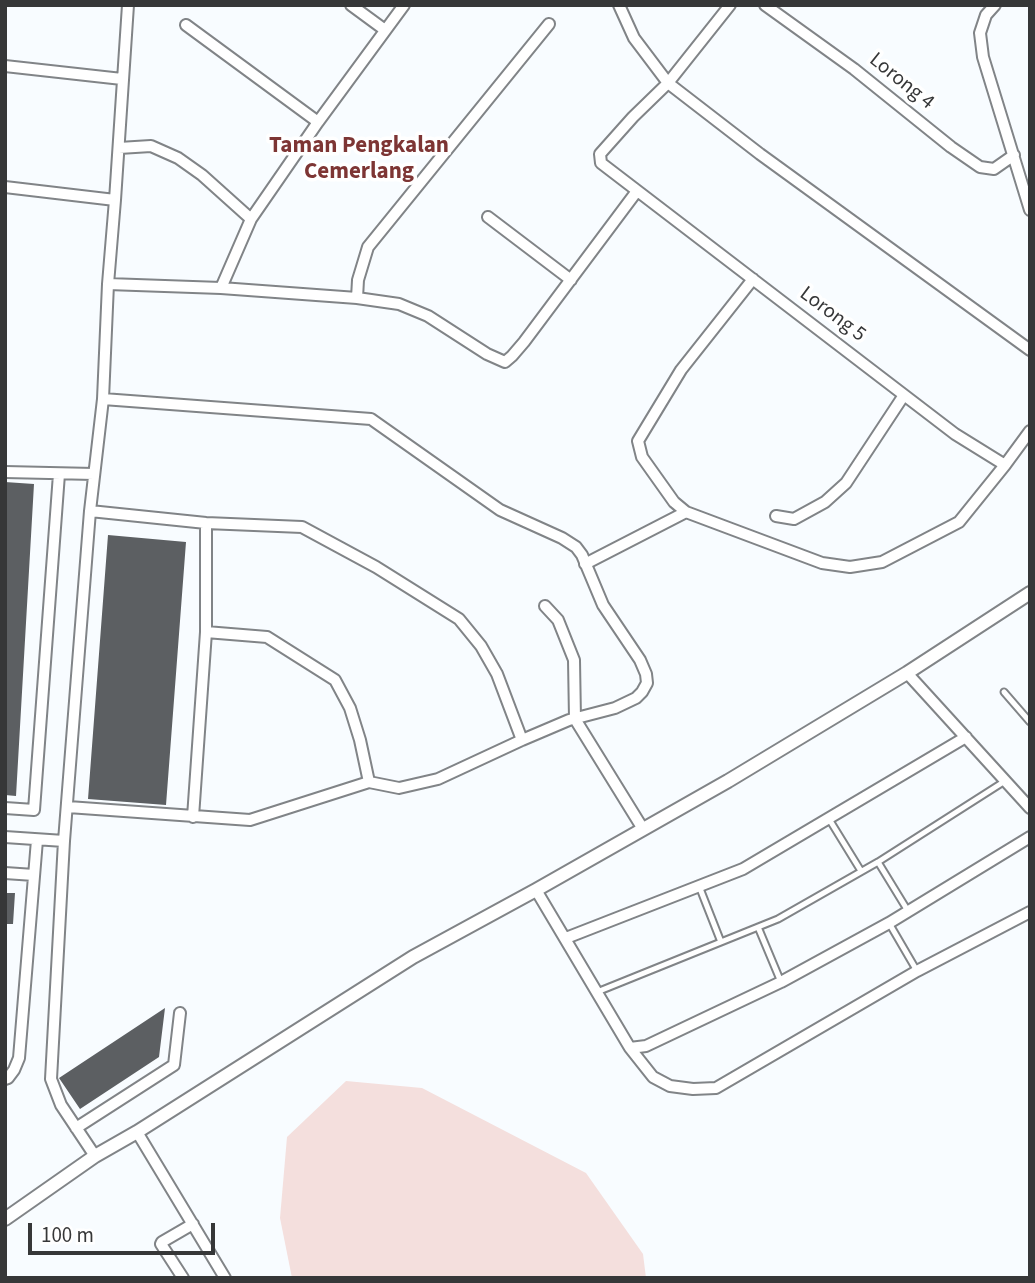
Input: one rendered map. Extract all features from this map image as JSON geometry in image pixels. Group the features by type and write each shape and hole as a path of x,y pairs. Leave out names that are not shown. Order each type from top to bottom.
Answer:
{"street":[{"path":"95,1156 61,1105 51,1079 64,841 90,511 103,399 108,284 128,5"},
{"path":"351,5 385,30"},
{"path":"220,288 251,219 404,5"},
{"path":"620,5 634,38 668,83 760,154 1030,349"},
{"path":"668,83 730,5"},
{"name":"Lorong 4","path":"765,5 855,69 951,147 980,167 994,169 1014,155"},
{"path":"995,5 986,15 980,33 983,57 1030,210"},
{"path":"357,298 358,280 368,247 548,24"},
{"path":"186,25 318,122"},
{"path":"5,66 122,79"},
{"name":"Lorong 5","path":"668,83 600,154 601,163 955,434 1005,465"},
{"path":"118,148 151,146 178,159 202,175 251,219"},
{"path":"5,187 115,200"},
{"path":"108,284 220,288 357,298 399,304 428,316 487,354 505,362 524,342 637,191"},
{"path":"488,218 570,280"},
{"path":"753,279 681,370 638,441 642,457 674,502 686,512 822,563 850,567 882,562 959,522 1030,431"},
{"path":"776,516 794,519 825,502 846,483 904,395"},
{"path":"68,807 250,820 369,782 399,788 438,779 522,740 575,719 615,708 636,698 647,683 640,660 603,605 576,547 500,510 371,419 103,399"},
{"path":"5,472 94,474"},
{"path":"5,808 34,810 59,474"},
{"path":"90,511 206,523 302,527 376,567 459,619 481,646 497,674 522,740"},
{"path":"585,564 686,512"},
{"path":"193,817 206,632 206,523"},
{"path":"5,1219 95,1156 413,957 728,781 908,673 1030,593"},
{"path":"545,606 558,620 574,660 575,719 643,829"},
{"path":"206,632 267,637 335,680 350,708 369,782"},
{"path":"908,673 1030,808"},
{"path":"566,938 743,869 966,737"},
{"path":"5,837 64,841"},
{"path":"630,1048 646,1046 781,982 889,923 1030,837"},
{"path":"5,1079 14,1070 19,1058 37,840"},
{"path":"5,873 34,875"},
{"path":"536,890 630,1048 653,1077 670,1086 693,1089 716,1088 917,971 1030,912"},
{"path":"76,1128 174,1065 180,1013"},
{"path":"136,1132 223,1277"},
{"path":"183,1278 161,1244 193,1224"}],"lane":[{"path":"1004,692 1030,722"},
{"path":"597,992 778,919 878,862 1005,781"},
{"path":"828,819 861,871"},
{"path":"878,862 908,911"},
{"path":"699,886 721,942"},
{"path":"889,923 917,971"},
{"path":"758,927 781,982"}],"shaded area":[{"path":"346,1081 422,1088 586,1173 643,1254 646,1278 292,1278 280,1218 287,1137"}],"building":[{"path":"5,482 34,484 16,796 5,795"},
{"path":"108,535 186,542 166,805 88,799"},
{"path":"5,893 15,893 13,924 5,924"},
{"path":"165,1008 159,1057 80,1109 59,1078"}],"district":[{"name":"Taman Pengkalan Cemerlang","path":"359,160"}]}
